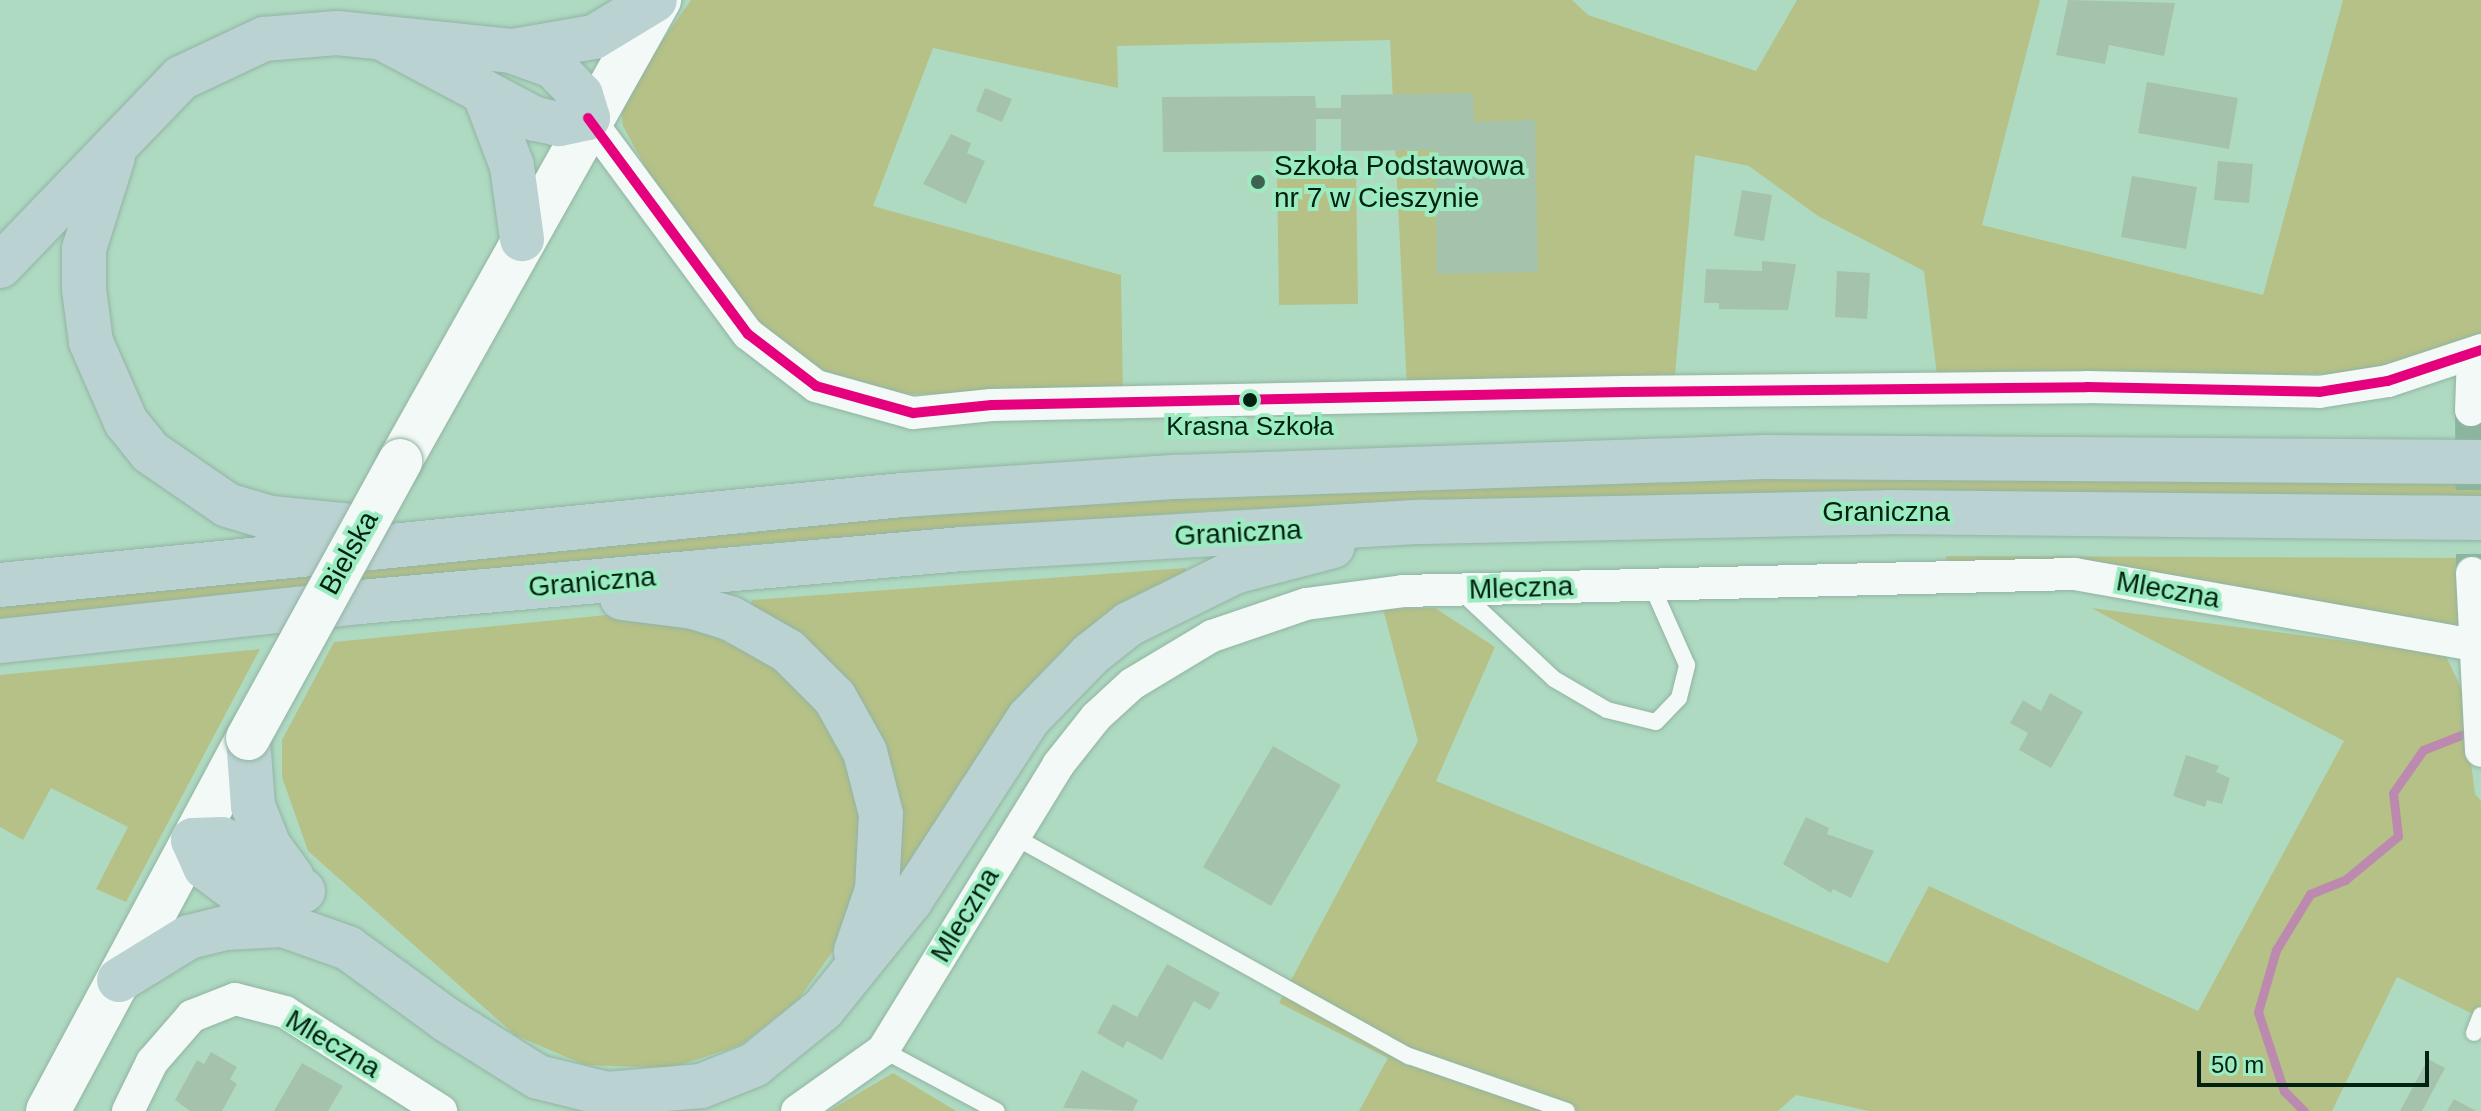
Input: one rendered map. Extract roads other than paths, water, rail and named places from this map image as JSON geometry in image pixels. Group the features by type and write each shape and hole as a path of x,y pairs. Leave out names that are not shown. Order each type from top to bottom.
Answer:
{"highway":[{"path":"511,51 594,37 657,0"},
{"path":"0,266 181,78 219,56 294,35 384,39 511,51 553,66 581,95 588,118 559,124 535,119 384,39"},
{"path":"484,92 512,166 522,239"},
{"path":"120,138 88,234 84,289 91,342 102,376 126,422 150,452 227,505 271,518 484,534"},
{"name":"Graniczna","path":"0,585 484,534 1056,483 1476,463 1922,456 2463,462"},
{"name":"Graniczna","path":"0,641 499,589 962,549 1423,522 1904,512 2481,518"},
{"path":"193,840 205,867 293,908 526,1070 607,1094 672,1092 732,1075 781,1047 823,1009 910,901 1029,718 1091,654 1129,624 1234,572 1423,522"},
{"path":"499,589 651,601 730,618 788,651 835,698 876,784 881,855 864,931 823,1009"},
{"path":"248,738 248,782 260,827 293,908"},
{"path":"119,980 189,937 293,908"}],"main road":[{"name":"Bielska","path":"48,1111 248,738 588,118 657,0"}],"street":[{"path":"588,118 748,334 816,386 913,413 992,405 1624,392 2087,387 2319,392 2388,381 2477,353 2471,410"},
{"path":"2472,573 2481,750"},
{"name":"Mleczna","path":"797,1111 883,1050 1013,836 1096,717 1132,684 1212,636 1351,595 1458,589 2075,574 2478,645"},
{"name":"Mleczna","path":"128,1111 152,1062 192,1016 235,999 285,1012 441,1111"}],"lane":[{"path":"1458,589 1554,679 1607,710 1656,722 1679,698 1687,665 1651,584"},
{"path":"1013,836 1409,1056 1567,1111"},
{"path":"2474,1033 2481,1015"},
{"path":"883,1050 997,1111"}],"waterway":[{"path":"2304,1111 2284,1091 2258,1012 2276,950 2310,894 2345,880 2398,836 2393,793 2423,750 2474,730"}],"tunnel":[{"path":"2471,410 2472,573"}],"place":[{"name":"Szkoła Podstawowa nr 7 w Cieszynie","path":"1258,182"},
{"name":"Krasna Szkoła","path":"1250,400"}]}
